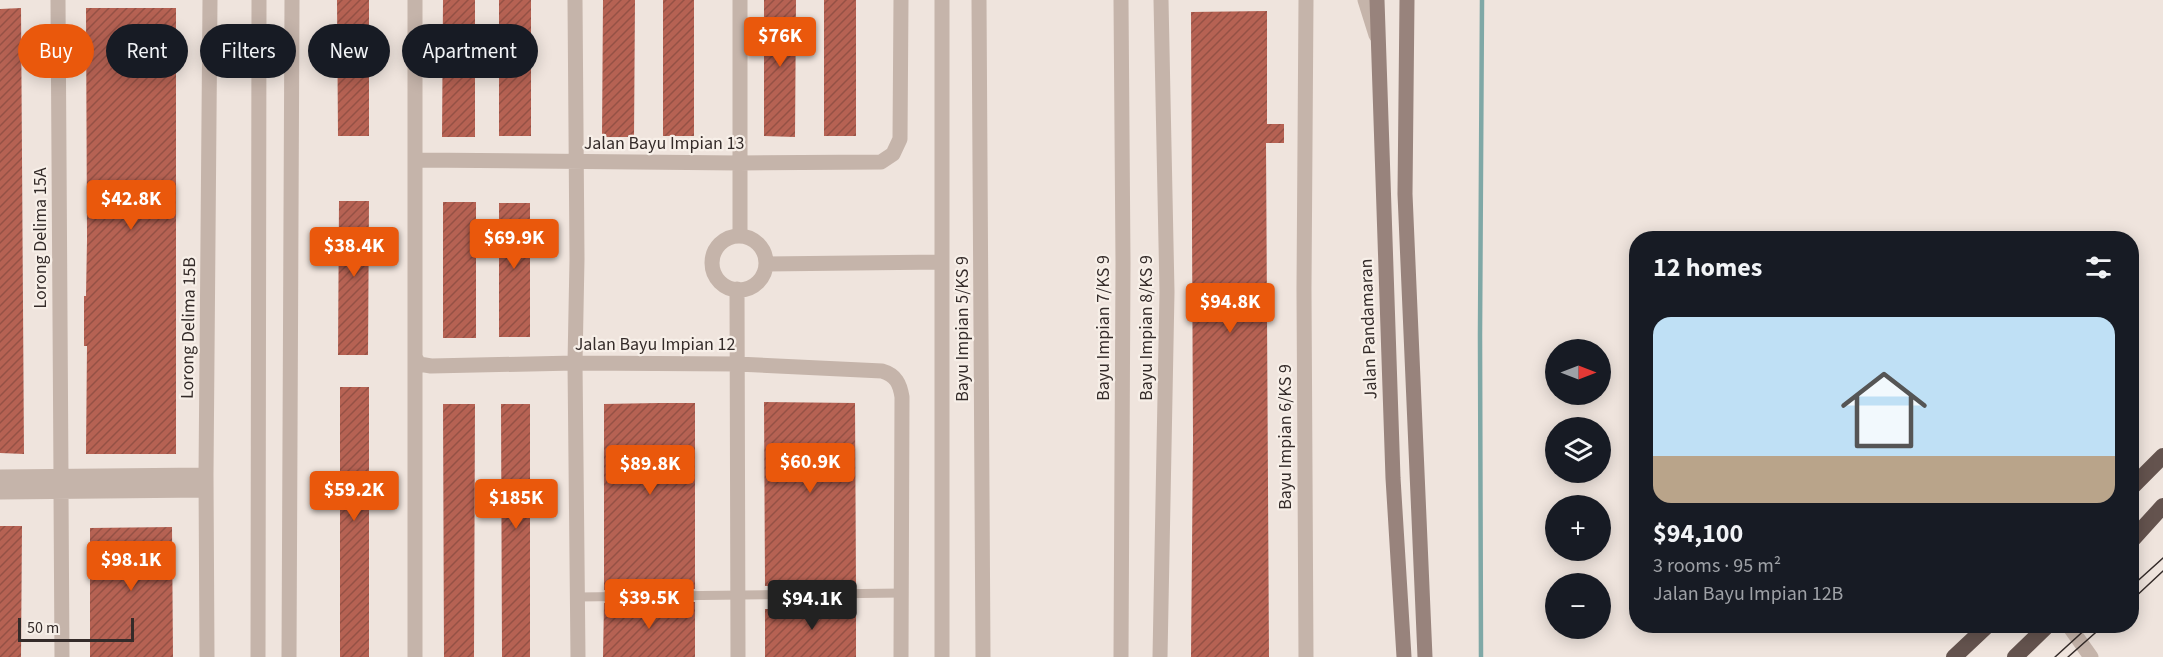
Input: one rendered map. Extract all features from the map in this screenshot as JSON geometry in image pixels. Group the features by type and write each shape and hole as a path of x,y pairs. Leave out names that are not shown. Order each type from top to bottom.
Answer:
{"highway":[{"path":"2139,480 2163,456"},
{"path":"2139,532 2163,506"},
{"path":"1954,657 1980,633"},
{"path":"2015,657 2040,633"}],"main road":[{"name":"Jalan Pandamaran","path":"1377,0 1393,478 1404,657"},
{"path":"1407,0 1405,194 1425,657"}],"street":[{"name":"Lorong Delima 15A","path":"58,0 61,476"},
{"name":"Lorong Delima 15B","path":"207,657 210,0"},
{"path":"258,657 259,0"},
{"path":"289,657 292,0"},
{"path":"415,0 415,657"},
{"path":"575,0 578,657"},
{"path":"740,0 740,236"},
{"name":"Jalan Bayu Impian 13","path":"416,160 881,162 893,154 900,139 901,0"},
{"path":"942,0 942,657"},
{"name":"Bayu Impian 5/KS 9","path":"979,0 983,657"},
{"name":"Bayu Impian 7/KS 9","path":"1121,0 1123,275 1121,657"},
{"name":"Bayu Impian 8/KS 9","path":"1160,657 1167,292 1161,0"},
{"name":"Bayu Impian 6/KS 9","path":"1306,0 1304,289 1306,657"},
{"path":"1365,0 1377,38"},
{"path":"740,236 757,243 764,252 766,264 757,283 736,289 719,280 714,271 713,261 715,251 722,243 740,236"},
{"path":"766,264 942,262"},
{"path":"736,289 738,657"},
{"name":"Jalan Bayu Impian 12","path":"415,357 419,364 431,366 575,363 737,364 882,371 890,374 900,385 902,397 901,593"},
{"path":"0,477 61,476 206,482"},
{"path":"0,492 61,492 206,482"},
{"path":"61,492 62,657"},
{"path":"901,593 901,657"},
{"path":"2074,633 2091,657"}],"lane":[{"path":"578,597 901,593"}],"building":[{"path":"337,0 369,0 369,24 337,24"},
{"path":"443,0 475,0 475,24 443,24"},
{"path":"499,0 531,0 531,24 499,24"},
{"path":"603,0 635,0 634,137 602,137"},
{"path":"663,0 694,0 694,136 663,136"},
{"path":"764,0 796,0 795,137 764,136"},
{"path":"824,0 856,0 856,136 824,136"},
{"path":"21,8 21,24 18,24 18,78 21,78 24,454 0,453 0,9"},
{"path":"86,8 176,8 176,24 106,24 106,78 176,78 176,454 86,454 87,346 84,346 84,296 86,296 87,240 86,78 94,78 94,24 86,24"},
{"path":"1267,11 1267,124 1284,124 1284,143 1266,143 1269,657 1191,657 1193,442 1191,12"},
{"path":"338,78 369,78 369,136 338,136"},
{"path":"442,78 475,78 475,137 442,137"},
{"path":"499,78 531,78 531,136 499,136"},
{"path":"339,201 369,201 368,355 338,355"},
{"path":"443,202 476,202 476,338 443,338"},
{"path":"499,203 530,203 530,337 499,337"},
{"path":"340,387 369,387 369,657 340,657"},
{"path":"764,402 855,403 856,587 765,586"},
{"path":"695,403 695,589 604,590 604,404"},
{"path":"443,404 475,404 474,657 444,657"},
{"path":"501,404 530,404 530,657 502,657"},
{"path":"0,526 22,526 21,657 0,657"},
{"path":"172,527 173,657 90,657 90,528"},
{"path":"856,600 856,657 765,657 765,609 820,610 820,601"},
{"path":"695,602 695,657 603,657 604,603"}],"waterway":[{"path":"1481,657 1482,0"}],"tram line":[{"path":"2139,580 2163,558"},
{"path":"2139,593 2163,571"},
{"path":"2055,657 2081,633"},
{"path":"2068,657 2095,633"}]}
